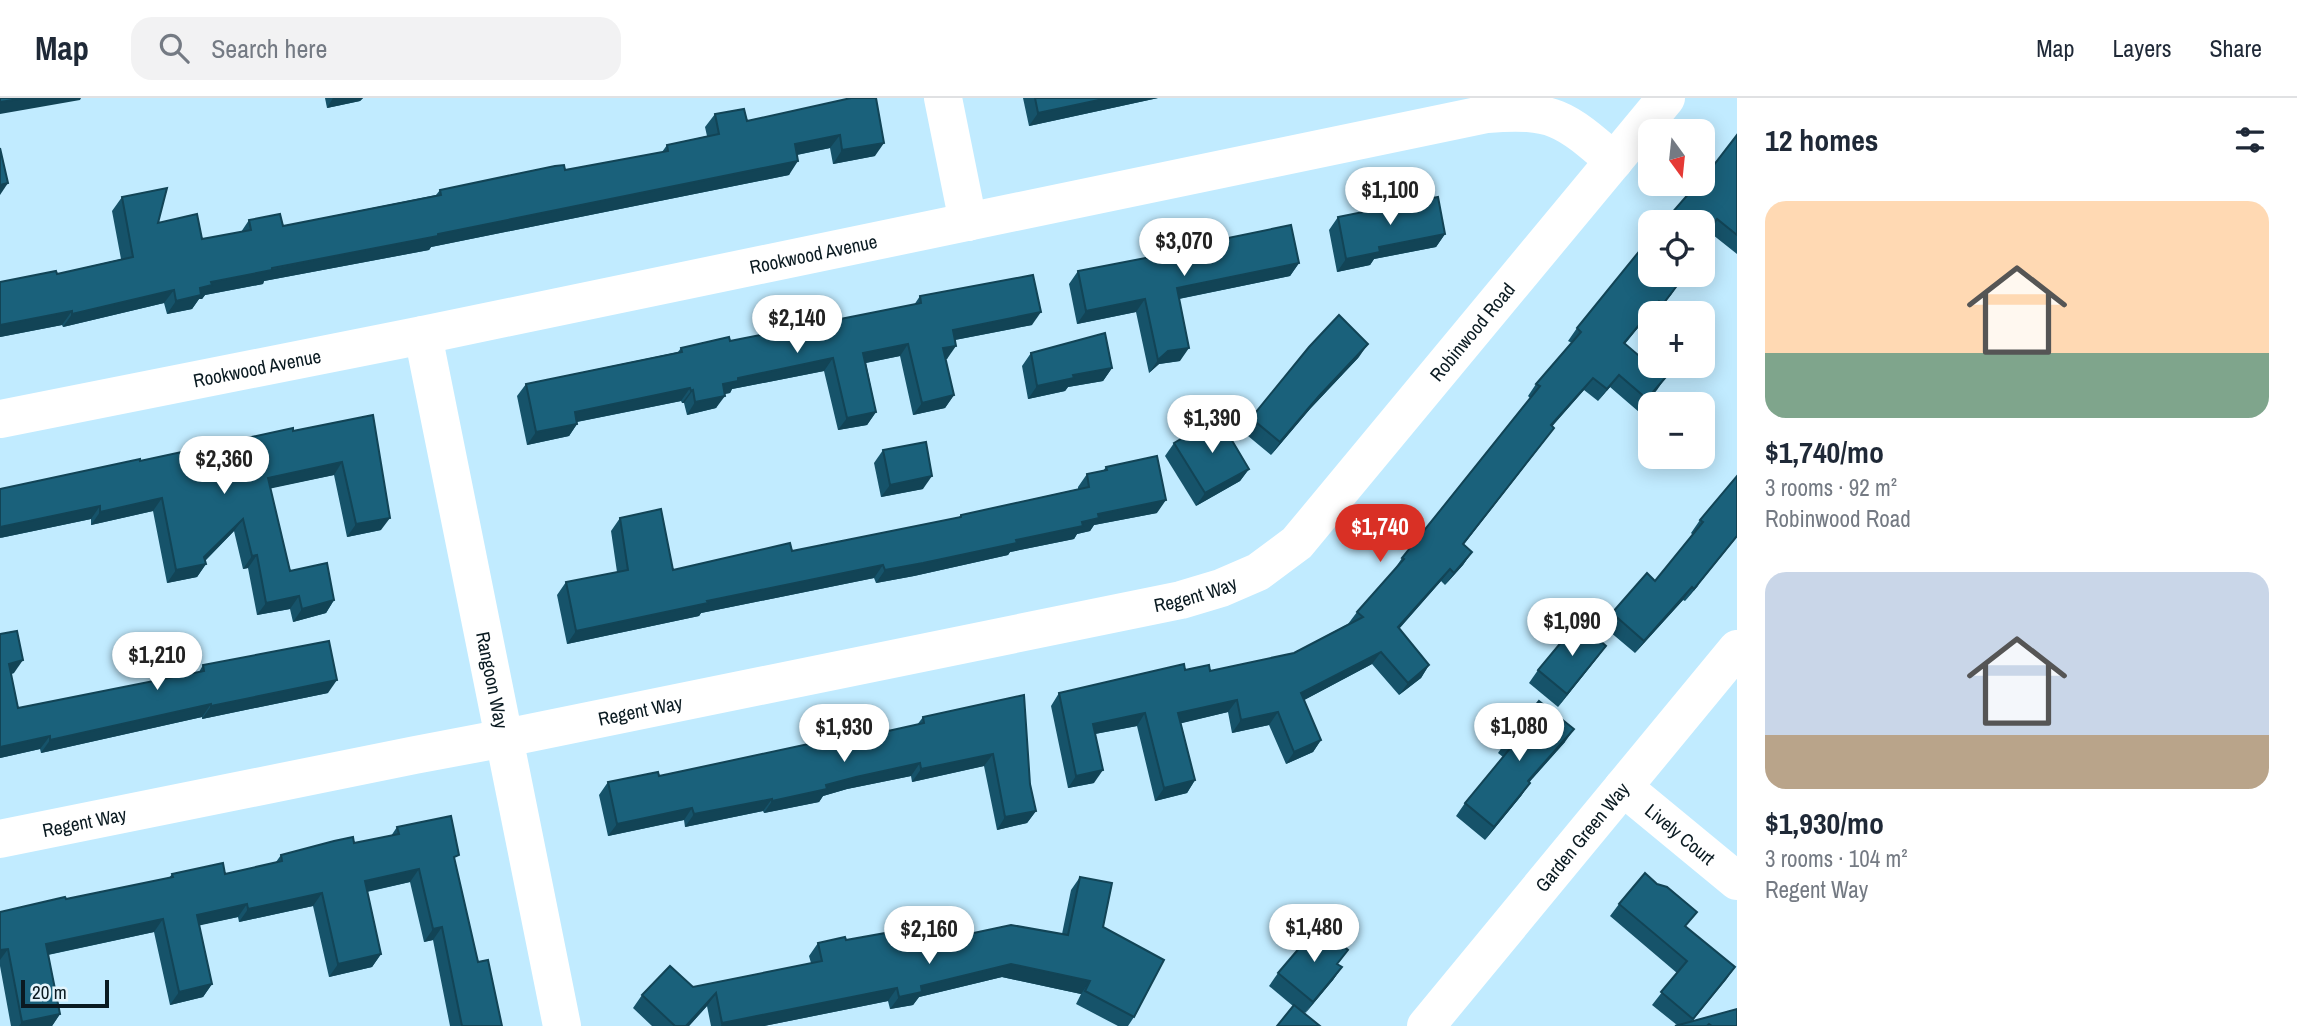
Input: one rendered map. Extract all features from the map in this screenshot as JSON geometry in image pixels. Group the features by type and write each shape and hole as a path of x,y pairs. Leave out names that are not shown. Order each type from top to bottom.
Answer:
{"street":[{"path":"943,98 968,222"},
{"name":"Robinwood Road","path":"1273,561 1297,543 1666,98"},
{"name":"Rookwood Avenue","path":"0,419 423,335 1487,114 1541,114 1564,122 1614,161"},
{"name":"Rangoon Way","path":"423,335 562,1026"},
{"name":"Regent Way","path":"0,839 1181,600 1221,589 1258,572 1273,561"},
{"name":"Garden Green Way","path":"1426,1026 1737,649"},
{"name":"Lively Court","path":"1623,787 1737,881"}],"building":[{"path":"0,98 25,98 0,102"},
{"path":"851,98 876,98 884,143 842,150 840,135 795,144 798,161 272,268 211,282 212,285 200,288 201,295 176,301 174,290 72,314 72,311 0,325 0,282 56,271 57,274 133,257 122,197 167,188 158,223 197,214 202,239 251,230 249,220 280,214 283,226 441,195 440,190 555,166 564,165 565,170 668,151 667,145 719,134 715,114 744,109 747,121"},
{"path":"1035,98 1108,98 1038,113"},
{"path":"1737,135 1737,235 1717,219 1715,221 1715,210 1674,210 1687,196 1715,196 1715,163"},
{"path":"0,148 8,183 0,185"},
{"path":"1438,197 1445,234 1379,247 1380,252 1346,259 1338,217"},
{"path":"1291,225 1299,263 1177,288 1189,348 1168,351 1158,360 1145,299 1086,311 1078,271"},
{"path":"1638,253 1638,287 1676,287 1665,301 1638,301 1638,326 1624,343 1638,355 1638,378 1665,378 1653,392 1639,392 1619,375 1607,389 1593,378 1551,425 1554,428 1463,544 1472,552 1454,573 1450,569 1398,627 1429,665 1408,683 1381,652 1301,693 1321,740 1294,752 1278,712 1241,720 1237,700 1178,713 1195,780 1164,788 1145,713 1093,724 1103,770 1076,776 1059,693 1184,664 1185,670 1209,665 1210,671 1294,653 1363,617 1357,612 1404,559 1402,558 1540,386 1536,384 1581,332 1577,328"},
{"path":"1033,275 1041,312 953,330 956,346 943,348 954,395 922,403 908,344 863,353 876,412 847,418 833,358 738,378 738,381 723,384 725,396 695,402 693,390 690,388 575,412 577,424 536,432 526,384 682,352 681,348 729,337 730,341 921,303 920,296"},
{"path":"1339,315 1368,344 1280,442 1251,418"},
{"path":"1105,333 1112,368 1073,375 1074,378 1037,386 1031,353"},
{"path":"373,415 390,518 356,524 342,462 268,478 290,571 327,563 334,600 302,609 299,596 266,603 257,555 252,556 243,519 204,557 206,564 176,570 162,498 100,512 100,506 0,527 0,489 293,428 293,431"},
{"path":"1218,417 1249,469 1205,493 1174,443"},
{"path":"926,442 932,476 890,485 883,450"},
{"path":"1157,456 1166,500 1098,514 1099,518 1082,522 1083,526 923,563 885,570 883,565 576,631 566,582 628,570 620,518 661,509 673,570 790,543 792,551 961,517 1089,487 1087,474"},
{"path":"1737,476 1737,536 1694,589 1692,587 1644,641 1612,613 1647,573 1655,581"},
{"path":"1578,622 1606,646 1567,694 1538,670"},
{"path":"17,631 23,660 9,664 18,708 204,671 203,665 329,641 337,680 211,704 50,740 50,736 0,747 0,634"},
{"path":"1024,695 1030,784 1036,811 1005,817 993,754 921,769 920,763 856,777 826,785 827,789 772,801 694,814 692,808 617,824 608,782 658,772 659,776 841,737 841,734 877,726 879,733 924,723 923,717"},
{"path":"1539,701 1574,729 1528,781 1530,783 1494,827 1465,803 1513,745 1507,740"},
{"path":"451,816 459,855 454,857 478,962 488,960 502,1026 462,1026 442,927 433,929 419,869 365,881 381,954 338,964 322,893 248,909 247,904 197,915 212,984 179,992 163,919 46,944 60,1014 22,1022 8,949 0,950 0,912 173,877 172,874 223,863 225,874 282,861 281,855 334,841 353,837 354,843 399,834 397,827"},
{"path":"1645,873 1697,912 1685,926 1735,967 1693,1019 1661,992 1687,961 1619,904"},
{"path":"1080,877 1112,883 1103,927 1164,960 1134,1017 1085,991 1090,981 1011,964 921,986 922,992 899,997 897,988 722,1023 716,993 686,1026 675,1026 642,995 670,966 693,987 822,961 818,943 845,937 846,940 919,927 922,944 1011,925 1068,935"},
{"path":"1319,925 1348,950 1337,964 1342,967 1313,1002 1278,973"},
{"path":"1294,1005 1320,1026 1277,1026"},
{"path":"1737,1009 1737,1026 1675,1026"}]}
